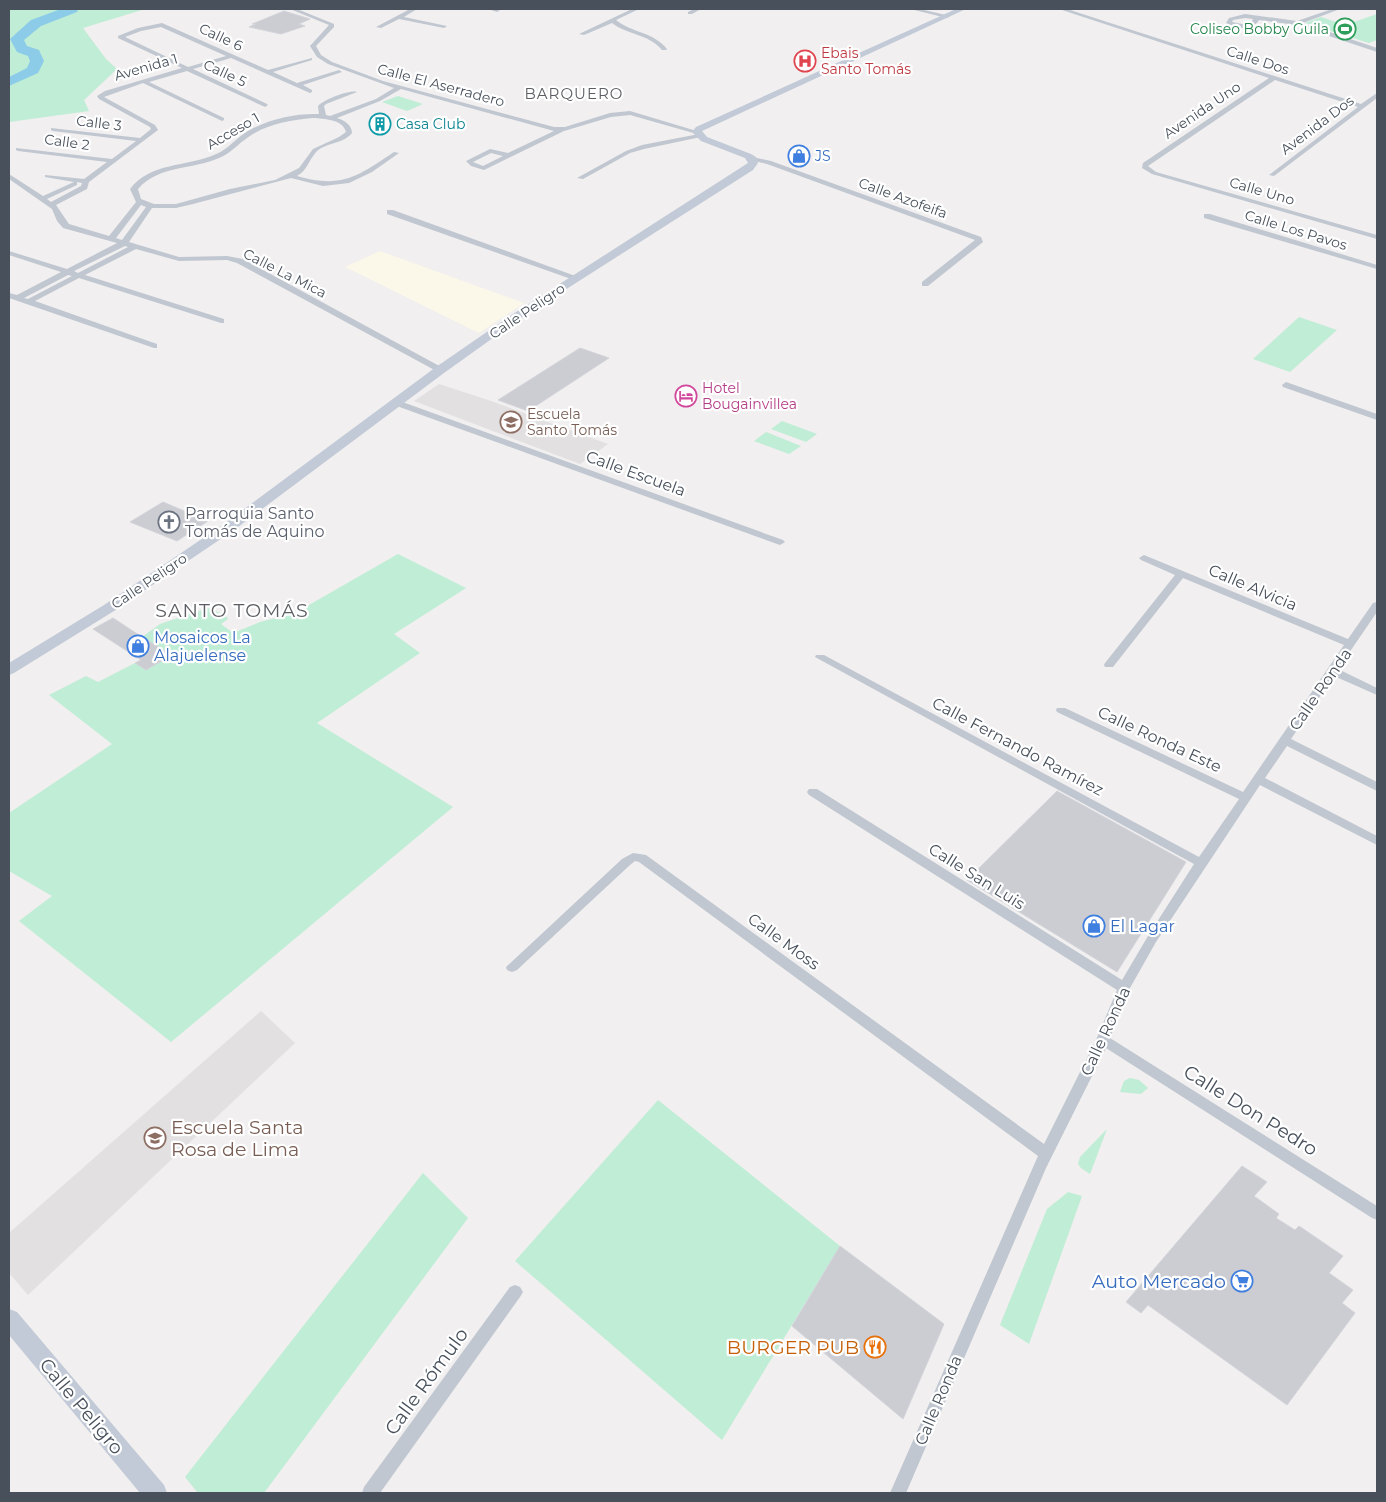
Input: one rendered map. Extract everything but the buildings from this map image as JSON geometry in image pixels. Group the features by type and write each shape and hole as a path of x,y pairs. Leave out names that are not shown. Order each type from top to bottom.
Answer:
{"main road":[{"path":"752,159 698,134 707,124 962,9"},
{"name":"Calle Peligro","path":"9,670 109,608 178,562 440,370 577,278 743,173 750,168 753,163 752,159"},
{"name":"Calle Peligro","path":"9,1319 155,1493"}],"street":[{"name":"Calle El Aserradero","path":"293,9 331,24 332,26 328,32 313,46 319,56 346,69 400,87 560,130"},
{"path":"379,26 414,9"},
{"path":"582,34 636,9"},
{"path":"690,13 698,9"},
{"path":"913,9 947,16"},
{"name":"Calle Dos","path":"1062,9 1362,106"},
{"path":"1297,23 1336,9"},
{"path":"397,17 444,26"},
{"path":"1256,18 1297,23 1377,50"},
{"path":"612,20 626,30 658,41 664,49"},
{"name":"Calle 6","path":"120,37 134,31 162,25 310,91"},
{"name":"Calle 5","path":"120,37 265,105"},
{"name":"Avenida 1","path":"142,140 155,130 153,126 100,96 143,81 231,56"},
{"path":"267,72 310,59"},
{"path":"297,85 339,72"},
{"name":"Avenida Uno","path":"1145,164 1273,78"},
{"path":"143,81 222,119"},
{"path":"326,117 378,100 400,87"},
{"path":"110,239 140,201 166,207 189,204 222,194 277,182 291,176 305,167 312,154 318,148 341,140 349,133 350,129 347,125 326,117 321,106 324,103 354,92"},
{"name":"Avenida Dos","path":"1272,175 1377,95"},
{"path":"510,156 490,151 468,161 473,165 484,168 510,156 560,130 610,115 630,113 698,134"},
{"name":"Acceso 1","path":"140,201 134,194 134,189 141,180 216,158 230,150 247,135 272,124 294,118 326,117"},
{"name":"Calle 3","path":"53,130 142,140"},
{"path":"581,178 628,152 698,134"},
{"path":"42,199 86,181 142,140"},
{"name":"Calle 2","path":"18,149 112,161"},
{"path":"291,176 318,185 341,184 360,177 396,153"},
{"name":"Calle Azofeifa","path":"752,159 769,162 978,239 979,242 925,284"},
{"name":"Calle Uno","path":"1145,164 1144,167 1154,173 1377,237"},
{"name":"Calle La Mica","path":"9,176 51,204 66,226 179,259 227,258 240,261 440,370"},
{"path":"47,176 86,181"},
{"path":"51,204 84,187 86,181"},
{"path":"13,296 68,272 124,243 151,205"},
{"path":"390,212 577,278"},
{"name":"Calle Los Pavos","path":"1207,216 1377,267"},
{"path":"28,302 135,246"},
{"path":"9,253 221,321"},
{"path":"13,296 154,346"},
{"path":"1286,385 1377,417"},
{"name":"Calle Escuela","path":"397,402 780,542"},
{"name":"Calle Alvicia","path":"1144,558 1351,644"},
{"path":"1109,665 1182,573"},
{"name":"Calle Ronda","path":"898,1493 1045,1153 1103,1040 1124,988 1152,939 1201,863 1377,605"},
{"name":"Calle Fernando Ramírez","path":"820,657 1201,863"},
{"path":"1333,671 1377,692"},
{"name":"Calle Ronda Este","path":"1061,710 1246,798"},
{"path":"1284,740 1377,786"},
{"path":"1258,779 1377,841"},
{"name":"Calle San Luis","path":"813,792 1124,988"},
{"name":"Calle Moss","path":"512,967 626,862 633,857 642,858 1045,1153"},
{"name":"Calle Don Pedro","path":"1103,1040 1377,1214"},
{"name":"Calle Rómulo","path":"370,1493 515,1292"}],"shaded area":[{"path":"380,251 524,303 479,333 345,267"},
{"name":"Escuela Santo Tomás","path":"439,384 608,444 580,464 414,401"},
{"name":"Escuela Santa Rosa de Lima","path":"261,1011 295,1043 28,1295 9,1273 9,1233"}],"green space":[{"path":"9,9 145,9 83,28 106,59 117,69 84,100 89,111 9,122"},
{"name":"Coliseo Bobby Guila","path":"1377,14 1377,40 1369,43 1305,23 1321,17 1345,25"},
{"path":"398,96 423,104 407,111 382,102"},
{"path":"1299,317 1337,330 1290,372 1253,359"},
{"path":"782,421 817,434 806,442 771,429"},
{"path":"766,432 801,446 789,454 754,441"},
{"path":"398,554 466,588 394,634 420,653 317,723 453,807 171,1042 19,921 52,896 9,871 9,813 112,744 49,695 86,676 98,682 135,663 146,670 171,656 142,637 160,624 208,608 225,615 228,619 221,624 233,633 260,622 295,613"},
{"path":"1130,1078 1139,1080 1148,1088 1141,1094 1120,1092 1124,1081"},
{"path":"658,1100 840,1246 722,1440 515,1261"},
{"path":"1107,1129 1090,1174 1078,1164 1080,1157"},
{"path":"423,1173 468,1218 264,1493 198,1493 185,1477"},
{"path":"1068,1192 1082,1196 1029,1344 1000,1325 1047,1209"}],"waterway":[{"path":"9,82 33,70 37,61 34,53 22,49 17,39 36,23 72,9"}],"place":[{"name":"Coliseo Bobby Guila","path":"1345,29"},
{"name":"Ebais Santo Tomás","path":"805,61"},
{"name":"Casa Club","path":"380,124"},
{"name":"JS","path":"799,156"},
{"name":"Hotel Bougainvillea","path":"686,396"},
{"name":"Escuela Santo Tomás","path":"511,422"},
{"name":"Parroquia Santo Tomás de Aquino","path":"169,522"},
{"name":"Mosaicos La Alajuelense","path":"138,646"},
{"name":"El Lagar","path":"1094,926"},
{"name":"Escuela Santa Rosa de Lima","path":"155,1138"},
{"name":"Auto Mercado","path":"1242,1281"},
{"name":"BURGER PUB","path":"875,1347"}],"district":[{"name":"BARQUERO","path":"574,94"},
{"name":"SANTO TOMÁS","path":"232,610"}]}
